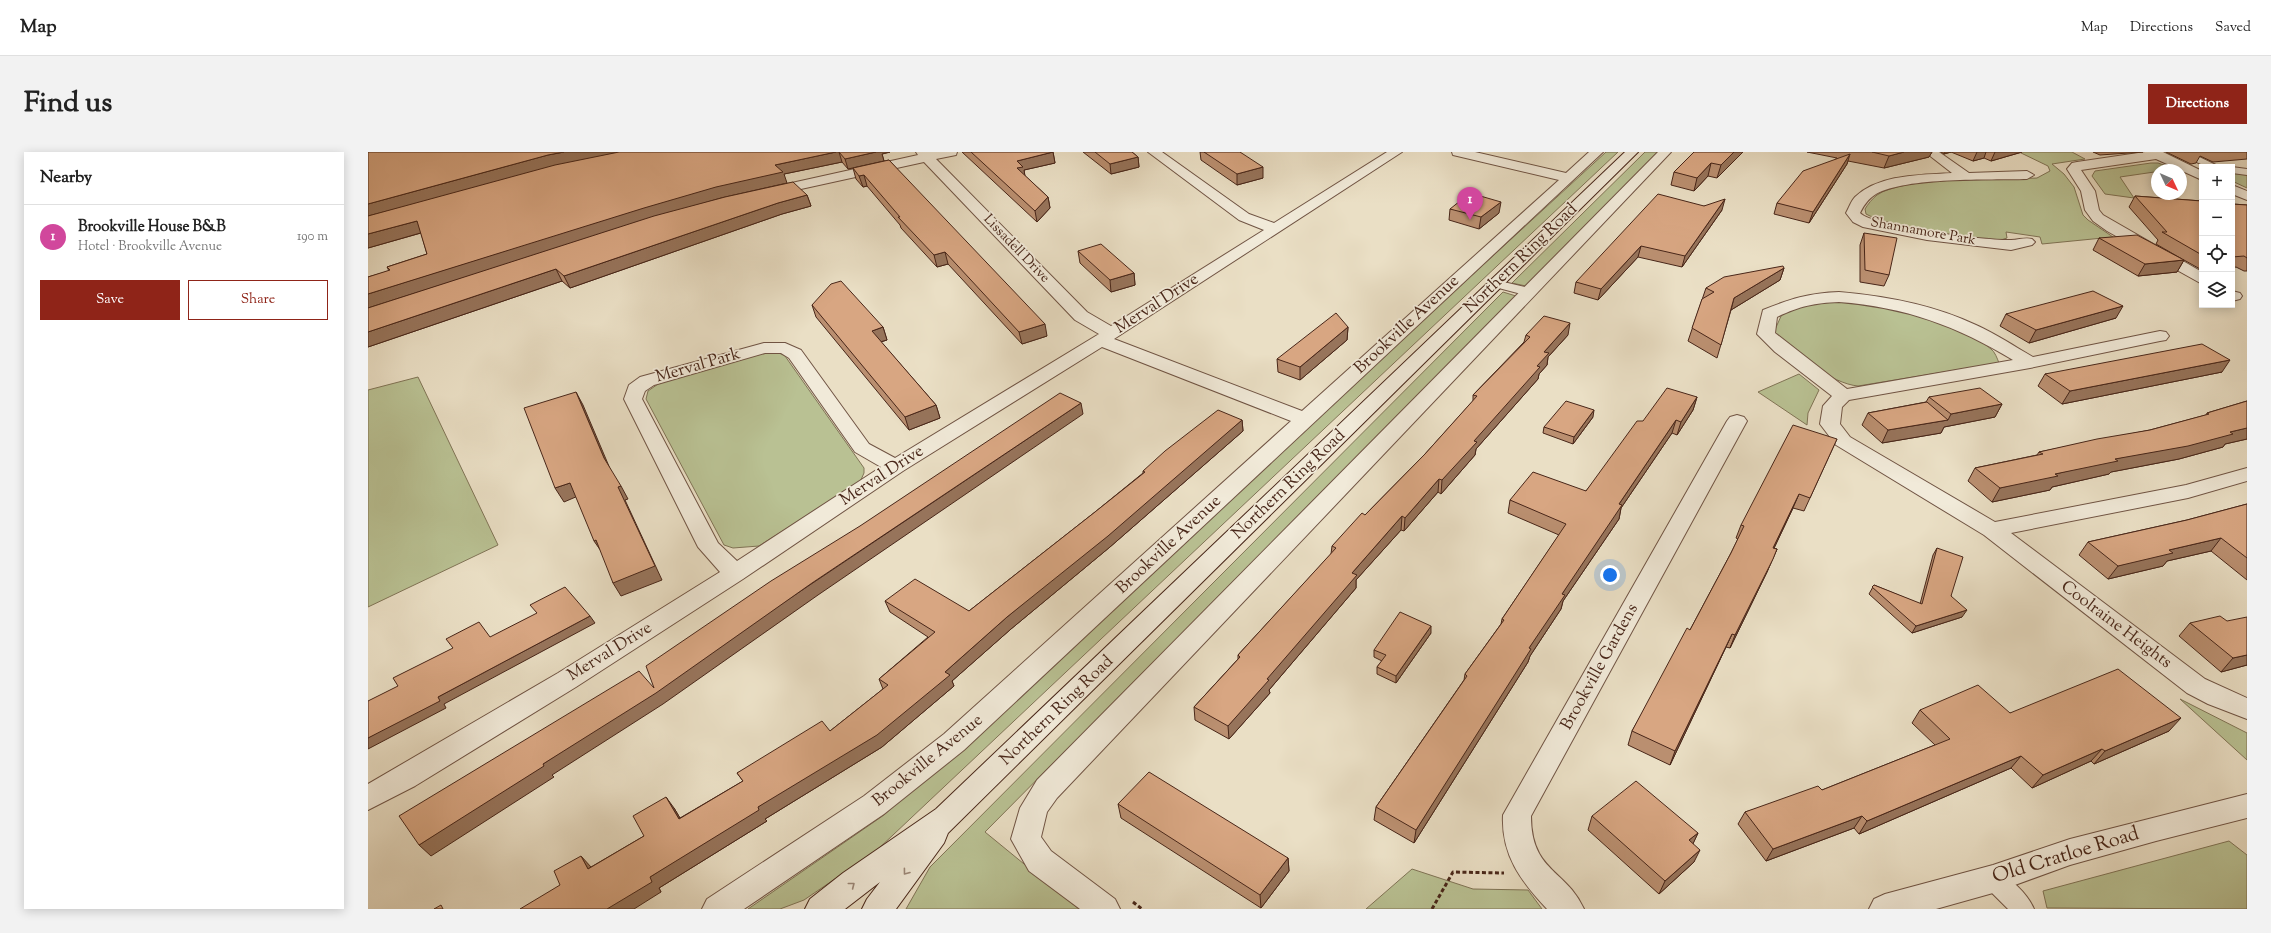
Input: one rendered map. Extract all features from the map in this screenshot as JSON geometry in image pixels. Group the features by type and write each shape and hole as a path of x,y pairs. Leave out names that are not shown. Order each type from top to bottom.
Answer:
{"street":[{"path":"756,195 924,154 951,152"},
{"path":"1154,152 1244,217 1276,228"},
{"name":"Merval Drive","path":"368,798 405,778 567,680 735,573 896,466 1106,337 1396,152"},
{"path":"1458,152 1568,178"},
{"name":"Brookville Avenue","path":"718,909 874,805 954,742 1304,419 1597,152"},
{"name":"Northern Ring Road","path":"946,818 1632,152"},
{"path":"1104,909 1040,861 1026,839 1034,808 1047,789 1136,694 1665,152"},
{"path":"1931,152 1966,177"},
{"name":"Lissadell Drive","path":"924,154 1082,316 1106,337 1304,419"},
{"path":"2199,175 2154,154 2077,166 2074,169 2088,190 2092,210 2098,218 2112,228 2199,277"},
{"name":"Shannamore Park","path":"2027,175 1903,181 1886,185 1871,191 1862,198 1853,213 1858,219 1868,224 1927,236 2011,245 2027,242"},
{"path":"2235,190 2247,196"},
{"path":"2030,363 1968,328 1911,309 1875,301 1829,298 1800,300 1769,314 1766,334 1781,348 1843,395 2030,363 2160,336"},
{"name":"Merval Park","path":"735,573 710,547 633,399 636,389 647,381 752,351 774,347 785,348 795,354 862,448 872,455 896,466"},
{"name":"Coolraine Heights","path":"1843,395 1833,406 1830,424 1843,441 1992,530 2196,686 2217,697 2247,708"},
{"name":"Brookville Gardens","path":"1568,909 1536,874 1520,851 1516,831 1517,815 1737,421"},
{"path":"1992,530 2188,491 2247,474"},
{"name":"Old Cratloe Road","path":"1885,909 1993,879 2070,852 2156,828 2247,806"},
{"path":"821,909 854,883 946,818"},
{"path":"878,909 946,818"}],"lane":[{"path":"2181,152 2208,164"},
{"path":"2235,170 2247,172"},
{"path":"1495,284 1528,292"},
{"path":"1993,879 2022,909"}],"path":[{"path":"1432,909 1453,872 1536,874"},
{"path":"1126,898 1142,909"}],"green space":[{"path":"1606,152 1618,152 876,851 804,900 780,909 748,909 884,815"},
{"path":"1645,152 1663,152 1526,286 1512,283"},
{"path":"2019,152 2072,152 2085,159 2052,164 2064,174 2074,187 2083,215 2113,237 2042,244 2040,237 2006,232 2007,238 1997,240 1980,240 1914,229 1877,219 1866,214 1865,209 1870,202 1877,195 1890,189 1908,185 1954,180 2037,178 2050,171 2048,166"},
{"path":"2151,163 2161,164 2151,164 2151,172 2120,177 2134,198 2105,194 2092,176 2095,171"},
{"path":"2247,169 2247,188 2235,182 2235,170"},
{"path":"1503,292 1516,296 985,832 1079,909 906,909 930,867"},
{"path":"1841,302 1880,307 1920,315 1939,321 1975,338 1992,350 1999,363 1858,386 1837,380 1825,374 1790,350 1773,334 1782,314 1810,303"},
{"path":"770,352 779,353 785,356 864,468 864,473 860,482 759,546 733,548 724,545 646,399 648,391 661,382 755,354"},
{"path":"1799,374 1819,390 1808,413 1807,425 1758,392"},
{"path":"418,377 498,545 368,607 368,390"},
{"path":"2180,699 2247,733 2247,760"},
{"path":"2229,841 2247,855 2247,909 2047,908 2043,891"},
{"path":"1412,869 1473,889 1528,890 1542,909 1366,909"}],"building":[{"path":"368,152 564,152 548,155 368,204"},
{"path":"619,152 836,152 775,165 783,172 716,187 644,208 368,294 368,277 390,270 387,267 427,254 417,221 368,234 368,216 555,165"},
{"path":"839,152 876,152 845,159"},
{"path":"971,152 1053,152 1017,161 1023,167 1017,168 1048,197 1035,211"},
{"path":"1095,152 1132,152 1138,157 1110,164"},
{"path":"1204,152 1240,152 1263,167 1237,174"},
{"path":"1694,152 1734,152 1721,165 1711,163 1697,178 1674,172"},
{"path":"1872,152 1904,152 1889,156"},
{"path":"1850,154 1813,212 1777,203 1803,171"},
{"path":"889,160 1045,324 1019,332 945,252 934,255 898,217 900,217 864,175 859,176 853,168"},
{"path":"793,182 807,195 778,203 564,276 556,269 368,332 368,308 654,216 725,197"},
{"path":"1470,193 1501,202 1481,217 1450,209"},
{"path":"1658,194 1704,206 1725,199 1685,256 1641,246 1601,289 1576,282"},
{"path":"2135,196 2151,197 2151,200 2199,201 2199,253 2162,232 2167,232"},
{"path":"2235,204 2247,205 2247,258 2244,256 2235,257"},
{"path":"1864,233 1897,238 1889,275 1865,270"},
{"path":"2137,235 2184,260 2145,264 2099,238"},
{"path":"1101,244 1134,273 1110,280 1078,251"},
{"path":"1783,266 1784,268 1734,298 1721,345 1692,328 1702,299 1714,292 1706,288 1724,277"},
{"path":"841,281 883,327 872,331 936,405 905,417 812,305 831,284"},
{"path":"2093,291 2123,306 2036,330 2006,314"},
{"path":"1336,313 1348,327 1300,367 1277,359"},
{"path":"1544,316 1570,323 1544,352 1549,353 1537,366 1540,367 1474,441 1477,442 1442,480 1439,479 1405,518 1402,516 1352,573 1357,575 1267,679 1269,680 1228,726 1194,707 1240,657 1238,655 1336,548 1332,546 1362,513 1365,515 1425,454 1477,396 1473,395 1530,337 1526,335"},
{"path":"2202,344 2230,360 2070,391 2045,374"},
{"path":"1667,388 1697,397 1681,422 1676,420 1619,504 1622,505 1562,594 1565,595 1529,648 1531,649 1416,830 1376,807 1467,676 1465,674 1504,620 1502,619 1566,524 1510,500 1533,472 1586,491 1637,421 1643,421"},
{"path":"1980,388 2002,404 1951,414 1929,397"},
{"path":"576,392 604,458 621,486 618,487 655,566 613,583 596,540 594,541 570,483 555,488 524,408"},
{"path":"1060,393 1081,403 812,583 656,693 543,764 544,766 419,845 399,816 639,671 654,688 646,666 771,581 860,526"},
{"path":"1566,401 1594,410 1574,437 1544,427"},
{"path":"2247,401 2247,428 2230,432 2233,434 2188,446 2115,459 2118,461 2055,474 2058,476 2000,488 1975,468 2043,454 2039,452 2097,439 2150,430 2209,414 2207,413"},
{"path":"1927,402 1948,420 1888,430 1868,413"},
{"path":"1218,410 1242,420 1108,536 1007,617 945,672 950,675 877,735 758,807 759,810 650,877 652,882 607,909 520,909 560,885 554,871 581,856 588,869 644,836 633,816 666,797 679,819 743,781 737,773 822,721 830,731 888,685 879,679 935,632 885,601 915,579 969,611 1145,472 1143,471 1165,451"},
{"path":"1793,425 1837,439 1810,498 1799,494 1773,548 1777,549 1773,559 1735,635 1732,634 1675,751 1632,731 1687,628 1690,630 1731,553 1744,526 1741,525"},
{"path":"2247,504 2247,558 2221,538 2169,550 2173,553 2118,566 2088,542 2187,520"},
{"path":"1937,548 1963,557 1951,596 1967,610 1916,626 1872,587 1874,585 1922,604"},
{"path":"565,587 590,616 438,697 440,701 368,738 368,701 398,686 393,678 453,648 446,639 479,622 490,637 537,613 530,605"},
{"path":"1400,612 1431,626 1396,676 1377,667 1386,655 1374,650"},
{"path":"2220,616 2227,621 2247,617 2247,655 2233,658 2190,623"},
{"path":"2118,669 2181,718 2105,751 2102,749 2043,775 2021,756 1867,821 1862,816 1773,849 1745,812 1818,786 1822,790 1950,739 1920,710 1978,685 2010,713"},
{"path":"1149,772 1288,858 1260,895 1118,804"},
{"path":"1636,781 1698,833 1689,840 1700,850 1665,881 1592,816"},
{"path":"441,905 443,909 434,909"}],"place":[{"name":"Brookville House B&B","path":"1470,220"}]}
